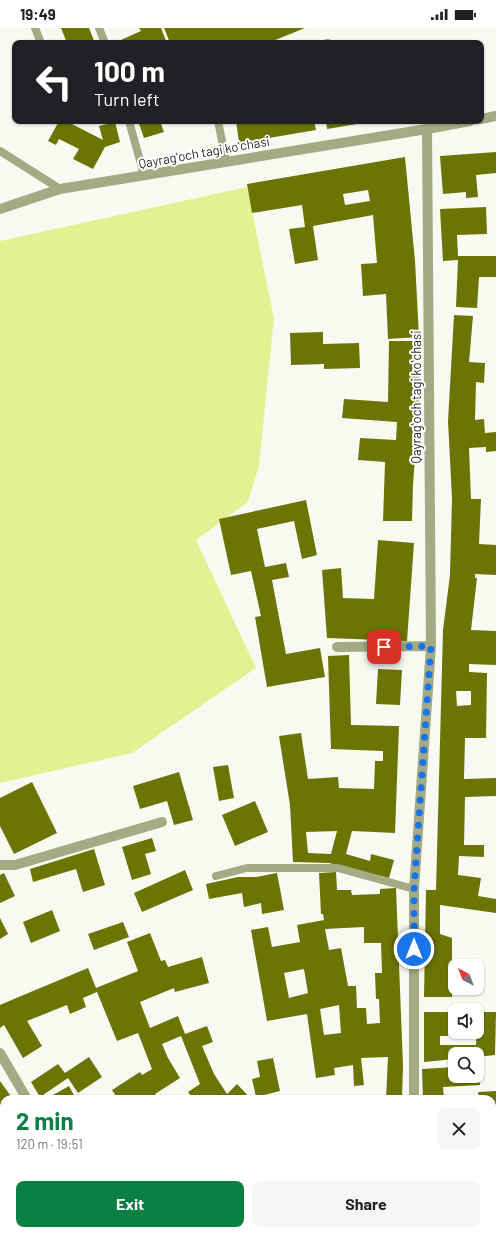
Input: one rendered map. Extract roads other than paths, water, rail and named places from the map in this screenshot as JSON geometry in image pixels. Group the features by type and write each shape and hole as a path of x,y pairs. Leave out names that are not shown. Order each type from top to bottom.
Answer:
{"street":[{"path":"484,118 496,116"},
{"path":"427,129 454,124"},
{"name":"Qayragʻoch tagi koʻchasi","path":"0,209 60,189 427,129 431,646 414,889 414,1095"},
{"path":"337,647 431,646"},
{"path":"0,865 15,865 162,822"},
{"path":"0,1053 25,1095"}],"lane":[{"path":"35,28 40,40"},
{"path":"99,28 104,40"},
{"path":"130,124 144,175"},
{"path":"219,124 226,161"},
{"path":"0,151 60,189"},
{"path":"216,876 247,868 338,868 414,889"}]}
